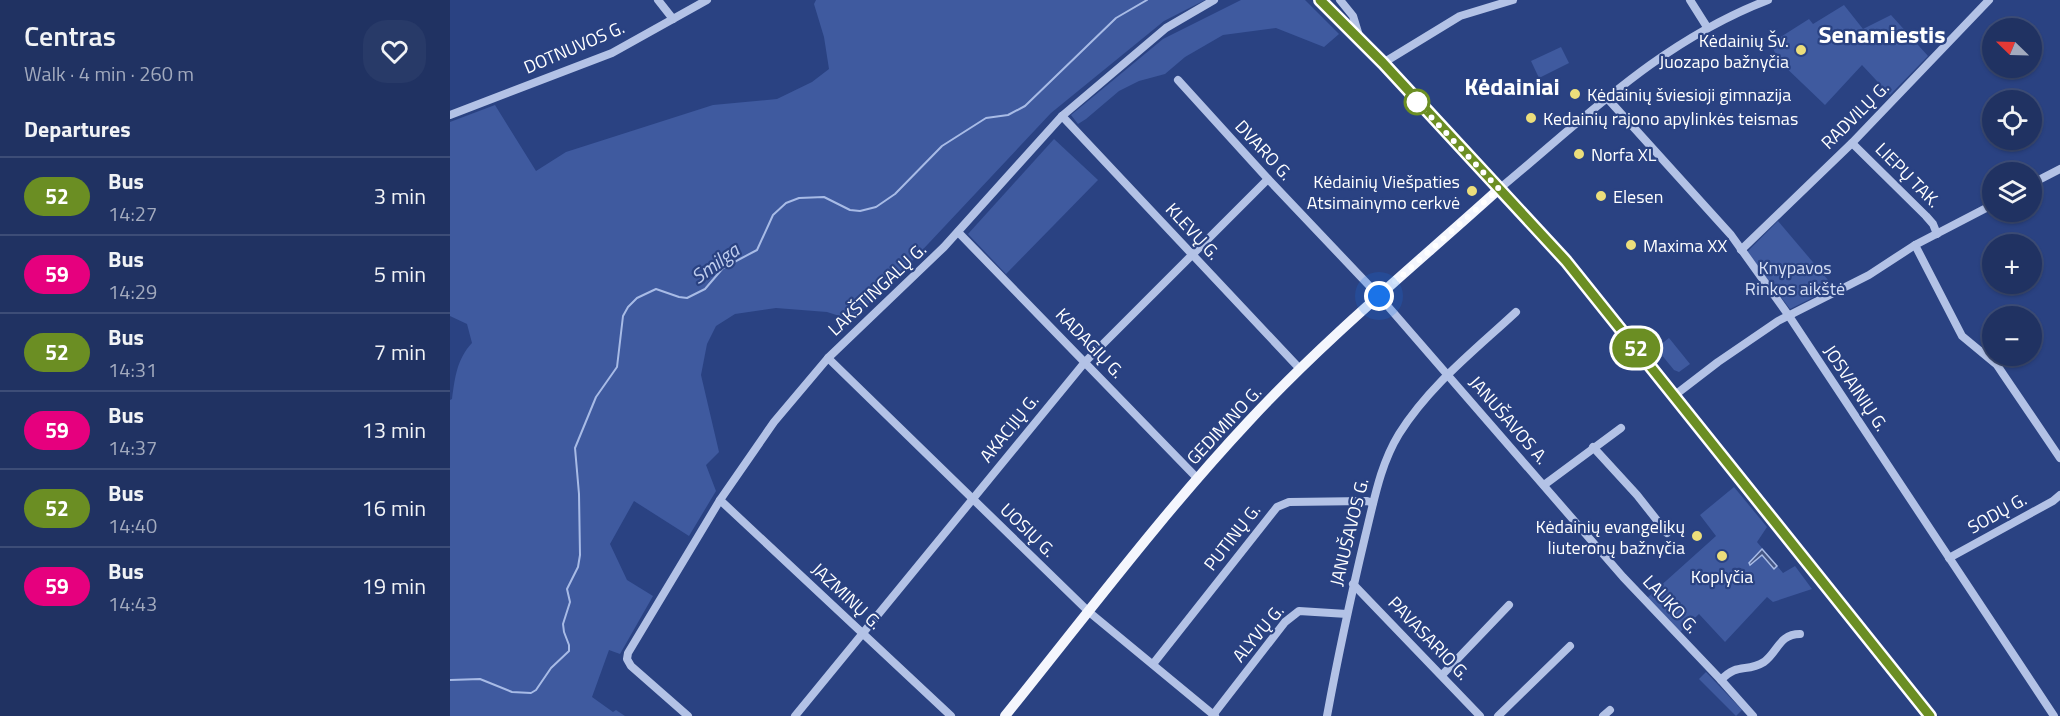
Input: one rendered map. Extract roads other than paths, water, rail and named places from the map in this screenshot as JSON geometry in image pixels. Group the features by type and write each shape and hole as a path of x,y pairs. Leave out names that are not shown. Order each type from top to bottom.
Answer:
{"main road":[{"path":"1320,0 1383,63 1566,261 1930,716"},
{"name":"GEDIMINO G.","path":"1005,716 1197,478 1249,420 1379,296 1499,189"}],"street":[{"path":"658,0 673,19"},
{"name":"DOTNUVOS G.","path":"450,115 612,53 707,0"},
{"name":"LAKŠTINGALŲ G.","path":"688,716 631,666 627,659 628,653 720,500 768,430 828,358 930,262 1062,116 1166,28 1214,0"},
{"path":"1340,0 1353,16 1360,40"},
{"path":"1383,63 1460,16 1513,0"},
{"path":"1690,0 1707,27"},
{"path":"1499,189 1655,60 1707,27 1768,0"},
{"name":"RADVILŲ G.","path":"1742,250 1851,143 1989,0"},
{"name":"DVARO G.","path":"1178,80 1379,296 1447,374"},
{"name":"JOSVAINIŲ G.","path":"1607,98 1742,250 1789,316 2054,716"},
{"name":"KLEVŲ G.","path":"1062,116 1300,369"},
{"name":"LIEPŲ TAK.","path":"1851,143 1926,216 1933,224 1937,234"},
{"path":"2042,178 2060,169"},
{"name":"AKACIJŲ G.","path":"795,716 1085,362 1268,179"},
{"path":"1675,395 1778,321 1869,275 1915,245 1982,210"},
{"name":"KADAGIŲ G.","path":"958,232 1197,478"},
{"path":"1915,245 1962,336 1997,366 2060,458"},
{"name":"JANUŠAVOS A.","path":"1516,312 1447,374 1544,485 1621,428"},
{"name":"UOSIŲ G.","path":"828,358 1089,612 1214,715"},
{"name":"JANUŠAVOS G.","path":"1327,716 1353,584 1382,468 1390,450 1414,413 1447,374"},
{"path":"1593,447 1667,533"},
{"name":"LAUKO G.","path":"1544,485 1623,577 1753,716"},
{"name":"SODŲ G.","path":"1949,558 2060,495"},
{"name":"JAZMINŲ G.","path":"720,500 951,716"},
{"name":"PUTINŲ G.","path":"1153,664 1277,507 1289,502 1367,501 1373,503"},
{"name":"PAVASARIO G.","path":"1353,584 1480,716"},
{"path":"1442,675 1509,605"},
{"name":"ALYVŲ G.","path":"1214,715 1285,622 1299,611 1347,614"},
{"path":"1721,680 1733,669 1754,667 1766,660 1783,639 1789,635 1800,634"},
{"path":"1498,716 1570,646"}],"waterway":[{"name":"Smilga","path":"450,680 480,679 512,692 531,693 536,690 551,668 569,651 563,624 570,602 567,589 578,567 580,555 579,494 575,448 596,397 617,367 623,316 637,298 656,289 687,298 705,289 723,268 757,250 773,215 786,203 799,198 824,197 850,210 860,211 876,207 895,194 942,146 986,118 1008,115 1025,106 1116,18 1147,0"}],"place":[{"name":"Kėdainių Šv. Juozapo bažnyčia","path":"1801,50"},
{"name":"Kėdainių šviesioji gimnazija","path":"1575,94"},
{"name":"Kedainių rajono apylinkės teismas","path":"1531,118"},
{"name":"Norfa XL","path":"1579,154"},
{"name":"Kėdainių Viešpaties Atsimainymo cerkvė","path":"1472,191"},
{"name":"Elesen","path":"1601,196"},
{"name":"Maxima XX","path":"1631,245"},
{"name":"Kėdainių evangelikų liuteronų bažnyčia","path":"1697,536"},
{"name":"Koplyčia","path":"1722,556"}],"district":[{"name":"Senamiestis","path":"1882,34"},
{"name":"Kėdainiai","path":"1512,86"}],"park label":[{"name":"Knypavos Rinkos aikštė","path":"1795,277"}]}
